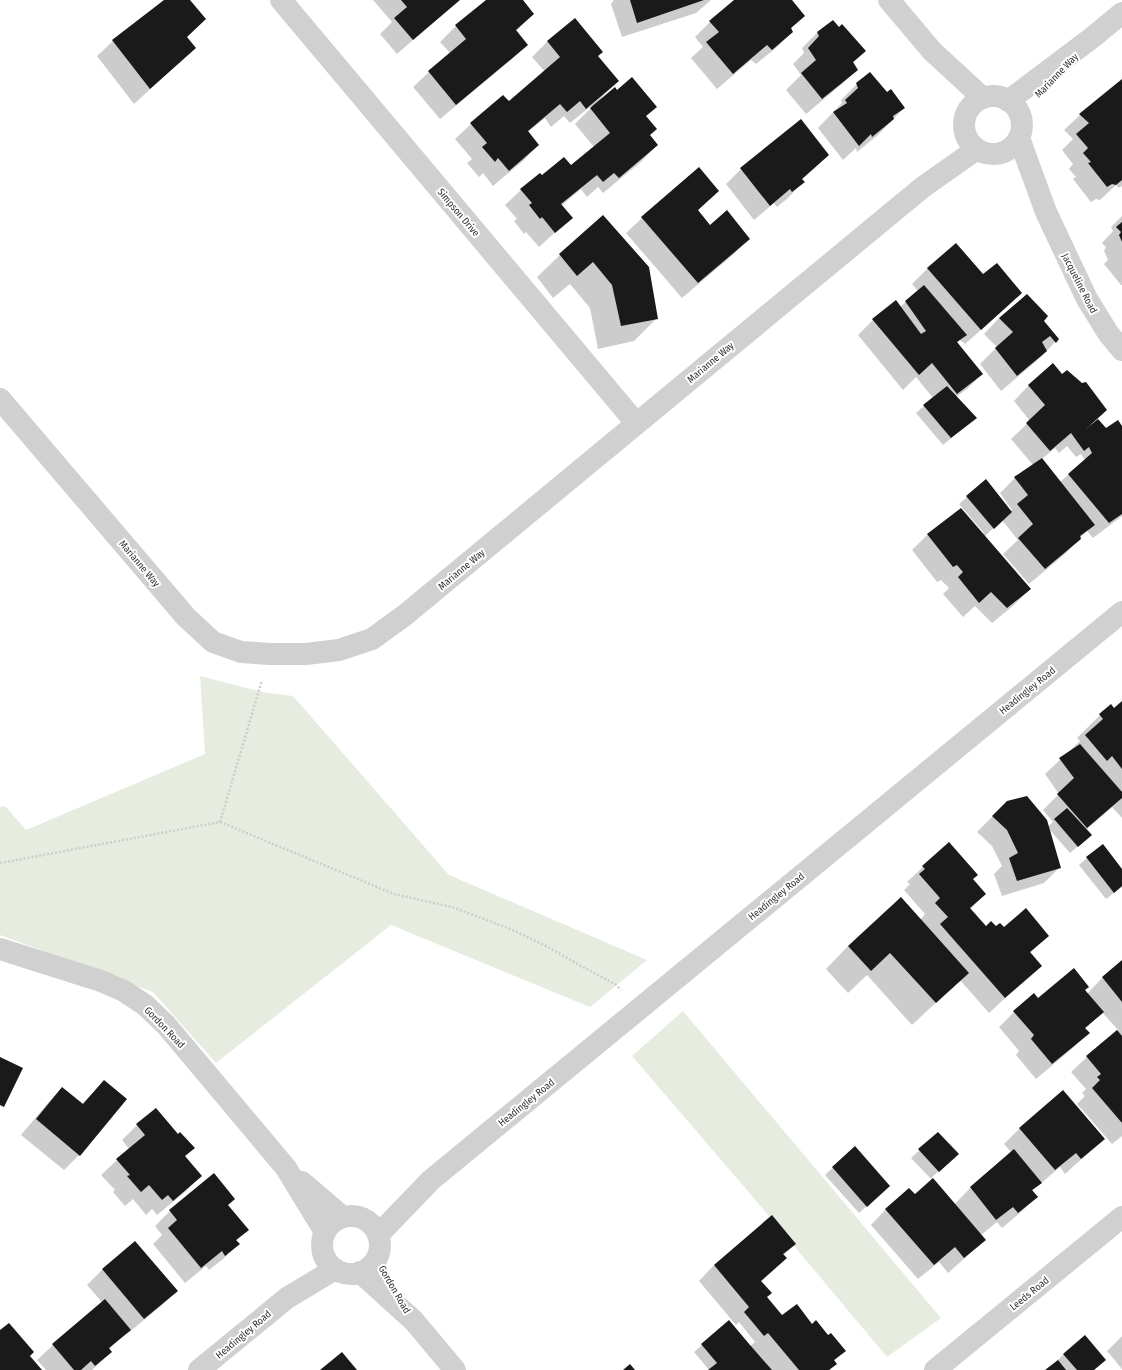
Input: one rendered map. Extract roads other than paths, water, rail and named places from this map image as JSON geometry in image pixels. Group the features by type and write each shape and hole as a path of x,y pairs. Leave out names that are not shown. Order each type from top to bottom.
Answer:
{"street":[{"name":"Simpson Drive","path":"281,0 636,423"},
{"path":"889,0 976,104"},
{"name":"Marianne Way","path":"1014,107 1122,13"},
{"path":"996,97 1014,107 1022,122 1022,130 1019,138 1012,148 1000,154 984,153 972,143 964,122 976,104 996,97"},
{"name":"Jacqueline Road","path":"1019,138 1046,212 1087,300 1108,333 1122,350"},
{"name":"Marianne Way","path":"0,399 186,617 213,642 241,652 270,654 306,654 339,650 372,639 405,615 923,187 972,143"},
{"name":"Jacqueline Road","path":"1000,154 1015,168 1046,212"},
{"name":"Headingley Road","path":"372,1228 1122,612"},
{"name":"Gordon Road","path":"0,949 101,981 124,991 145,1005 166,1025 286,1168 343,1217"},
{"name":"Gordon Road","path":"286,1168 328,1251"},
{"path":"351,1216 372,1228 380,1243 377,1258 373,1264 367,1269 352,1274 343,1273 328,1251 330,1225 343,1217 351,1216"},
{"name":"Leeds Road","path":"935,1370 1122,1217"},
{"name":"Headingley Road","path":"200,1370 287,1298 328,1251"},
{"name":"Gordon Road","path":"377,1258 414,1321"},
{"name":"Gordon Road","path":"360,1272 414,1321 455,1370"}]}
